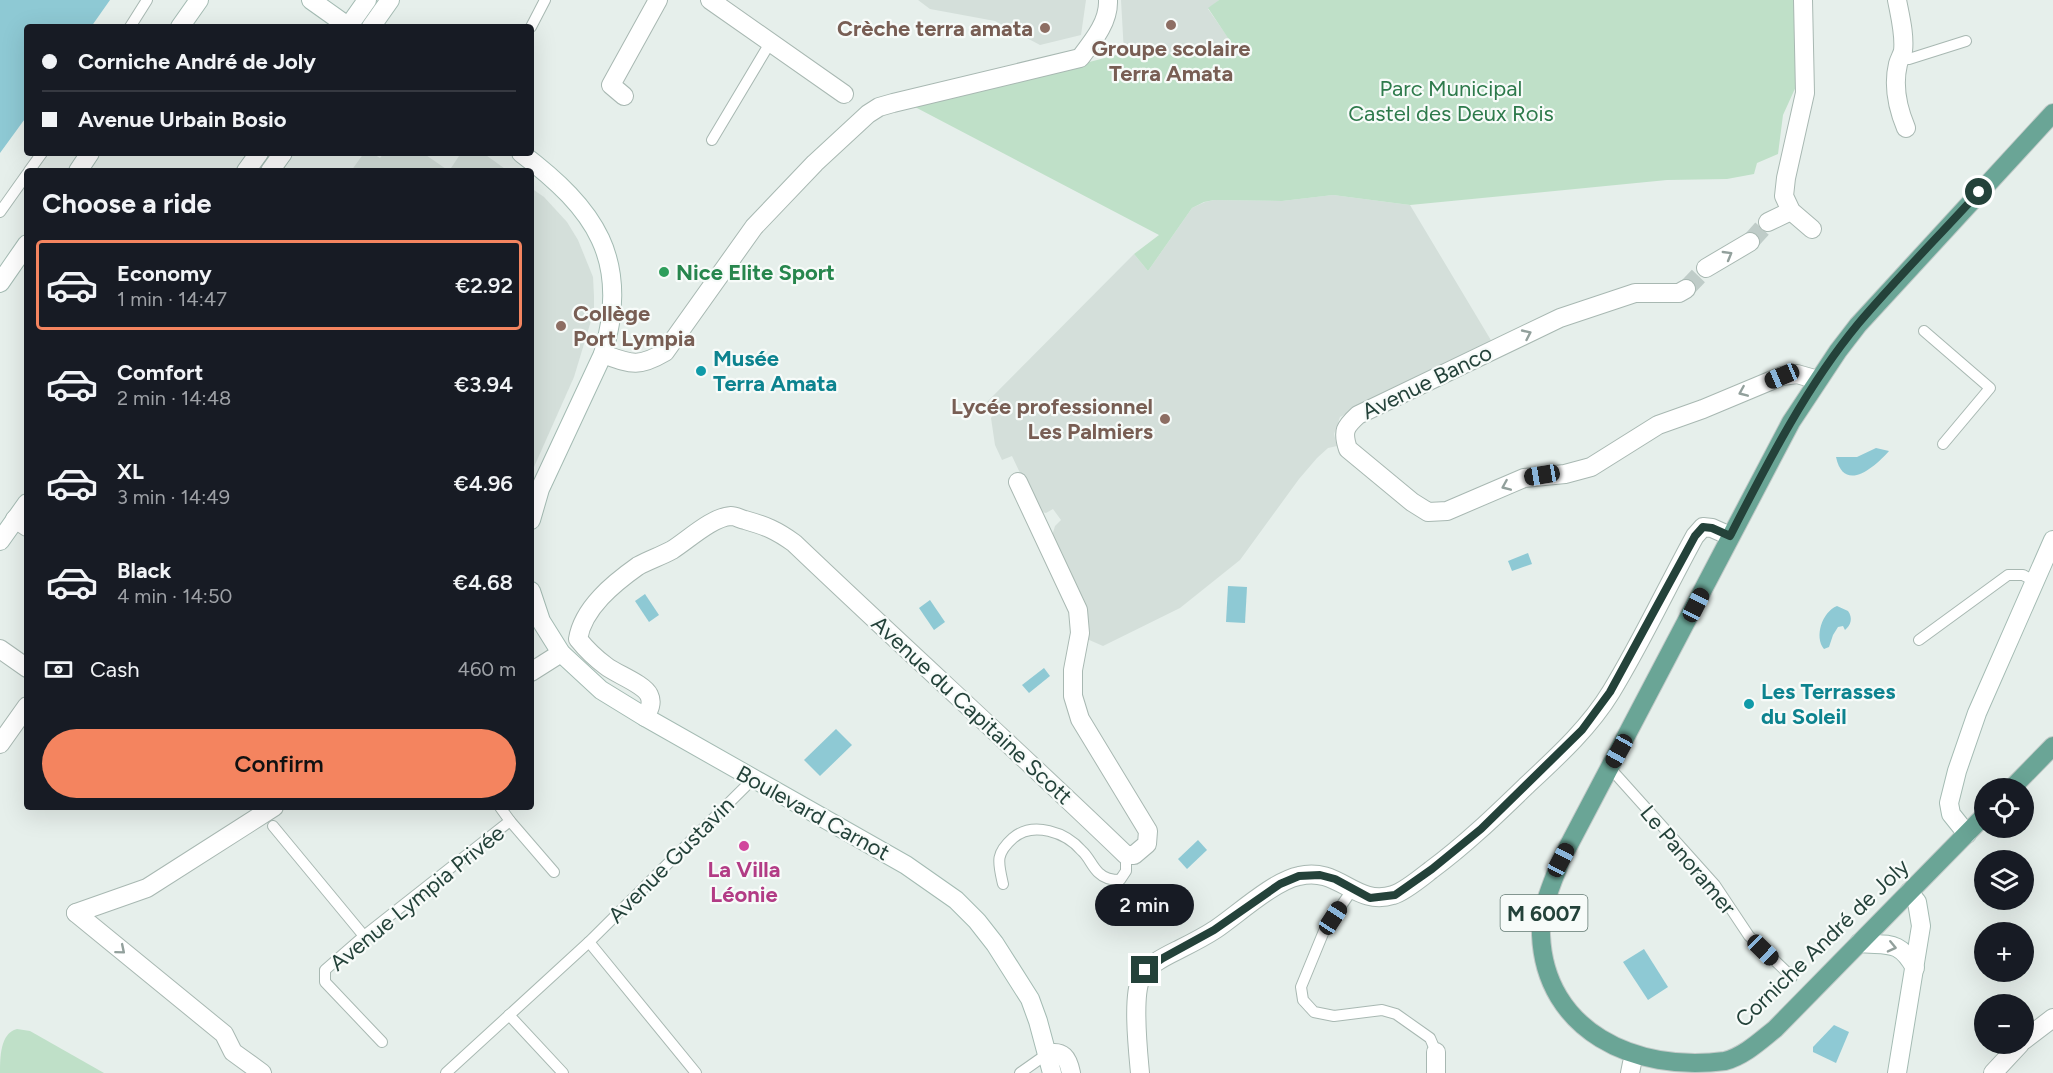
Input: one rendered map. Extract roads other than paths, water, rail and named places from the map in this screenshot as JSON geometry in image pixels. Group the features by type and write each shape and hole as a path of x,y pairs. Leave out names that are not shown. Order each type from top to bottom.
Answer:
{"main road":[{"name":"Corniche André de Joly","path":"1974,827 1775,1029 1755,1045 1727,1061 1684,1070 1631,1068 1575,1025 1556,995 1544,965 1541,933 1545,903 1561,860 1791,422 1858,325 2053,113"},
{"path":"2022,778 2053,746"}],"street":[{"path":"182,24 199,0"},
{"path":"311,0 345,24"},
{"path":"624,96 611,85 658,0"},
{"path":"710,0 844,94"},
{"path":"603,354 625,362 640,364 651,361 665,352 754,227 815,163 868,114 892,103 1080,58 1096,37 1108,11 1108,0"},
{"path":"1803,0 1805,93 1784,196 1791,211 1812,229"},
{"path":"1897,0 1903,36 1903,51 1897,77 1899,111 1906,128"},
{"path":"352,24 377,1"},
{"path":"372,24 377,1"},
{"path":"524,156 562,188 584,213 608,254 613,277 613,310 603,354 540,489 534,510"},
{"path":"1768,222 1791,211"},
{"path":"1706,268 1750,242"},
{"path":"0,283 24,248"},
{"name":"Avenue Banco","path":"1686,289 1679,293 1635,293 1560,318 1474,358 1358,415 1346,426 1344,438 1348,449 1412,502 1428,512 1447,511 1524,478 1565,474 1591,466 1658,425 1703,410 1782,376 1797,375 1818,380"},
{"path":"1018,482 1078,610 1080,633 1072,670 1073,696 1080,719 1148,831 1147,844 1134,855 1126,855"},
{"name":"Avenue du Capitaine Scott","path":"645,717 651,704 651,696 646,690 607,667 578,639 585,619 593,606 632,571 671,550 719,519 733,516 755,522 774,529 794,543 1126,855"},
{"path":"0,541 21,523"},
{"path":"1140,1073 1137,1000 1139,982 1145,970 1214,930 1280,884 1299,876 1320,875 1335,879 1370,898 1395,895 1432,869 1481,829 1582,730 1610,692 1695,536 1703,527 1712,528 1730,536"},
{"path":"1967,834 1951,814 1950,795 1977,713 2053,540"},
{"name":"Boulevard Carnot","path":"534,600 541,621 561,653 601,690 906,865 956,900 977,921 1010,965 1030,999 1052,1073"},
{"path":"0,649 24,666"},
{"path":"534,670 561,653"},
{"path":"0,744 24,710"},
{"path":"262,1073 233,1052 224,1034 76,913 147,888 269,810"},
{"path":"1897,1073 1922,926 1917,902 1909,892"},
{"path":"1859,943 1893,945 1908,954 1916,968"},
{"path":"2034,1032 2053,1018"},
{"path":"1047,1054 1056,1052 1063,1054 1069,1062 1071,1073"},
{"path":"1436,1052 1436,1073"},
{"path":"1993,1073 2011,1054"}],"lane":[{"path":"132,24 147,0"},
{"path":"533,24 545,0"},
{"path":"1900,59 1909,59 1966,41"},
{"path":"712,140 770,43"},
{"path":"0,212 24,178"},
{"path":"1924,331 1990,388 1942,444"},
{"path":"1919,640 2008,575 2023,575 2034,580"},
{"name":"Le Panoramer","path":"1610,768 1715,885 1749,936 1791,976"},
{"name":"Avenue Gustavin","path":"446,1073 588,942 753,779"},
{"name":"Avenue Lympia Privée","path":"382,1042 325,982 325,970 364,936 510,821 502,810"},
{"path":"510,821 554,872"},
{"path":"273,826 364,936"},
{"path":"1003,884 998,863 1002,848 1022,831 1042,829 1064,836 1082,849 1099,874 1110,879 1120,880 1126,871 1126,855"},
{"path":"1352,890 1324,931 1301,987 1302,1000 1314,1012 1334,1016 1382,1010 1396,1014 1430,1038 1436,1052"},
{"name":"Avenue Gustavin","path":"588,942 696,1073"},
{"path":"508,1015 563,1073"},
{"path":"1020,1073 1047,1054"}],"water":[{"path":"0,0 110,0 93,24 24,24 24,120 0,153"},
{"path":"1876,448 1889,451 1868,470 1853,476 1846,474 1840,468 1836,457 1857,457"},
{"path":"1528,553 1532,564 1512,571 1508,561"},
{"path":"1228,586 1247,587 1245,623 1226,622"},
{"path":"645,594 659,615 649,622 635,601"},
{"path":"930,600 945,622 934,630 919,608"},
{"path":"1837,606 1848,611 1850,624 1845,630 1843,626 1838,627 1829,647 1824,649 1820,638 1821,625 1827,614"},
{"path":"1044,668 1050,676 1029,693 1022,685"},
{"path":"836,729 852,745 820,776 804,760"},
{"path":"1198,840 1207,850 1187,869 1178,859"},
{"path":"1644,949 1668,987 1648,1000 1623,962"},
{"path":"1834,1025 1849,1032 1836,1063 1813,1052 1813,1047"}],"tunnel":[{"path":"1750,242 1768,222"},
{"path":"1686,289 1706,268"}],"place":[{"name":"Groupe scolaire Terra Amata","path":"1171,25"},
{"name":"Crèche terra amata","path":"1045,28"},
{"name":"Nice Elite Sport","path":"664,272"},
{"name":"Collège Port Lympia","path":"561,326"},
{"name":"Musée Terra Amata","path":"701,371"},
{"name":"Lycée professionnel Les Palmiers","path":"1165,419"},
{"name":"Les Terrasses du Soleil","path":"1749,704"},
{"name":"La Villa Léonie","path":"744,846"}],"park label":[{"name":"Parc Municipal Castel des Deux Rois","path":"1451,100"}]}
